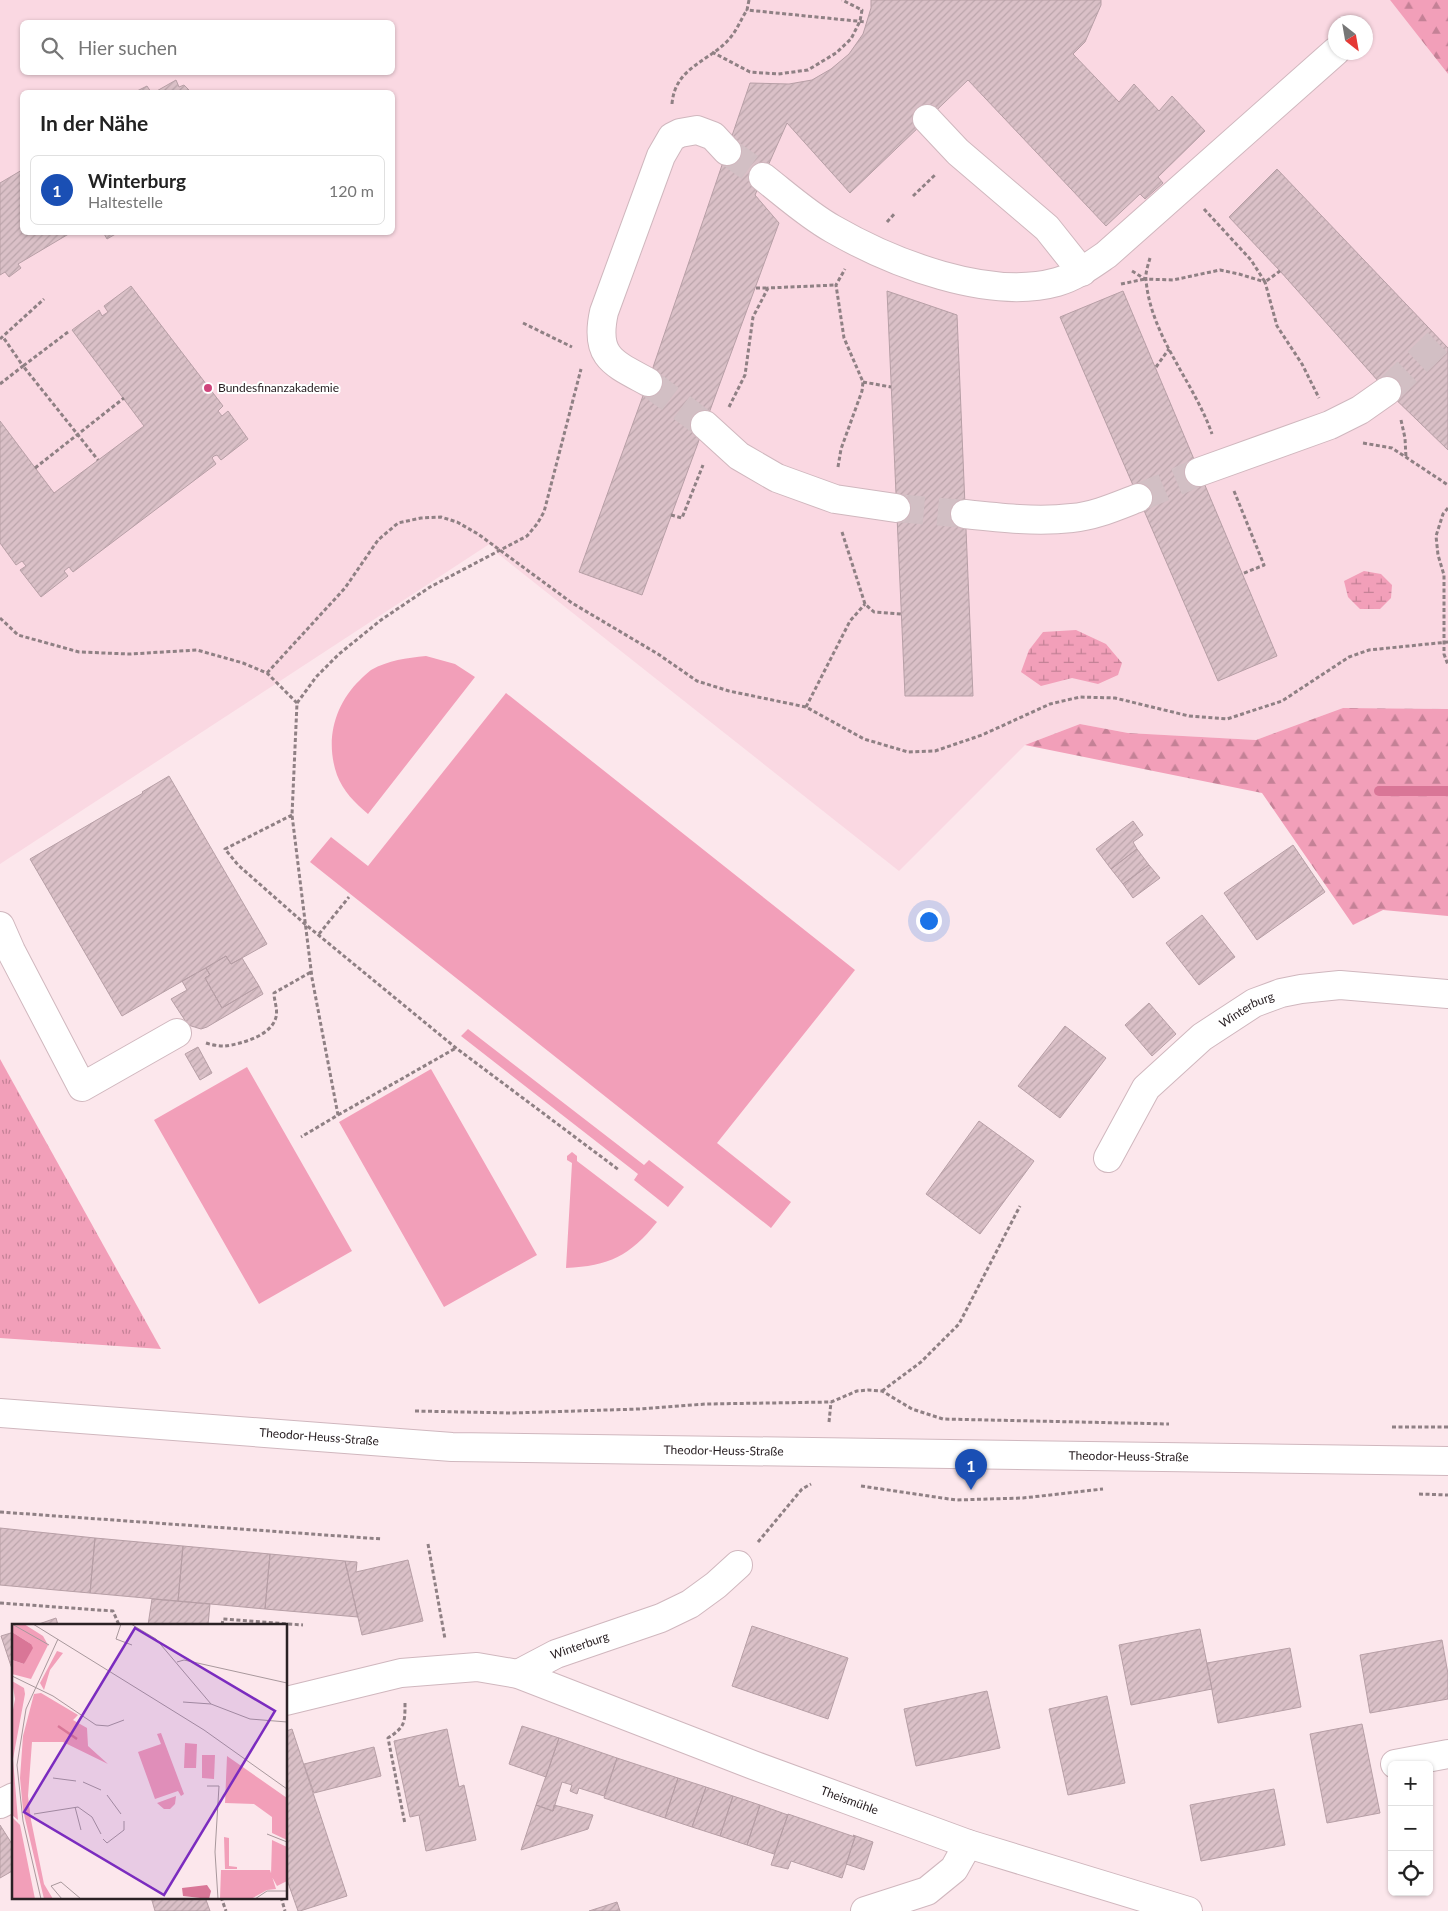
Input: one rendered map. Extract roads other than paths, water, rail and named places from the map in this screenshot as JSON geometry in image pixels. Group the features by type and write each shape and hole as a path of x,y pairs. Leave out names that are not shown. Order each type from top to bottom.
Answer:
{"street":[{"path":"763,177 832,229 908,265 958,280 1021,288 1057,282 1082,272 1106,254 1328,58"},
{"path":"927,119 958,152 1047,228 1082,272"},
{"path":"648,382 614,362 606,352 595,349 604,312 661,156 672,137 680,133 697,130 713,136 727,150"},
{"path":"1211,468 1330,425 1360,410 1385,393"},
{"path":"710,430 739,456 777,478 835,499 896,508"},
{"path":"965,514 1015,520 1074,518 1109,509 1138,498"},
{"path":"0,926 11,951 82,1087 177,1033"},
{"name":"Winterburg","path":"1108,1158 1146,1088 1202,1037 1254,1003 1281,993 1340,985 1448,994"},
{"name":"Theodor-Heuss-Straße","path":"0,1413 452,1447 1448,1461"},
{"name":"Winterburg","path":"518,1674 556,1654 668,1614 690,1604 716,1585 738,1565"},
{"path":"288,1701 401,1673 477,1667 518,1674"},
{"name":"Theismühle","path":"518,1674 753,1765 968,1844 1188,1911"},
{"path":"1411,1761 1448,1754"},
{"path":"0,1804 12,1798"},
{"path":"865,1911 927,1890 954,1869 968,1844"}],"waterway":[{"path":"1379,791 1448,791"}],"tunnel":[{"path":"727,151 763,177"},
{"path":"1387,391 1440,340"},
{"path":"648,382 705,425"},
{"path":"1138,498 1199,472"},
{"path":"896,508 965,514"}],"place":[{"name":"Bundesfinanzakademie","path":"208,388"},
{"name":"Winterburg","path":"971,1490"}]}
